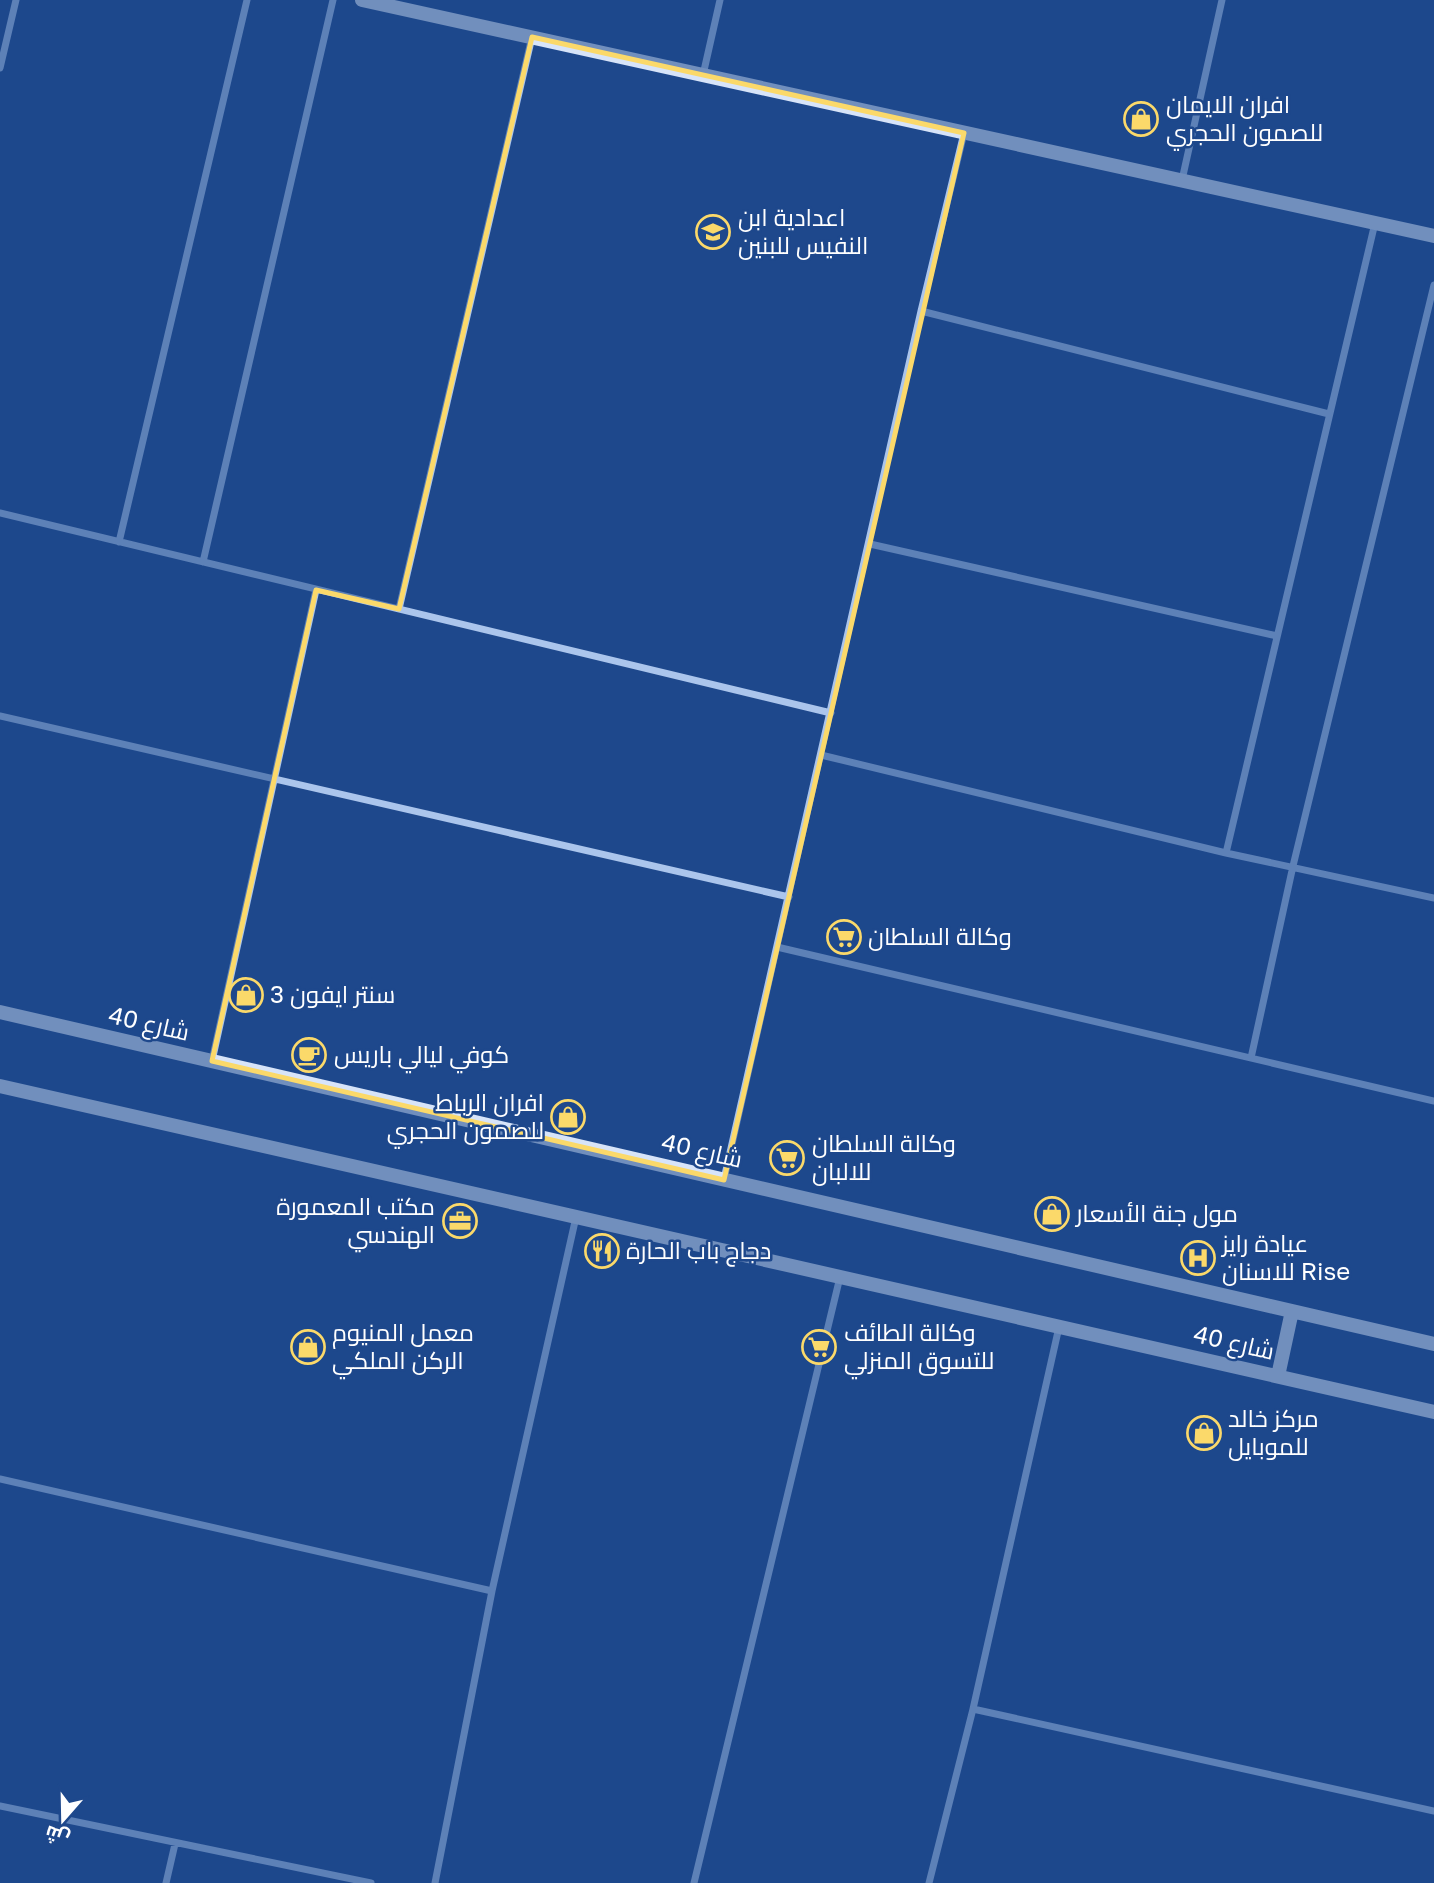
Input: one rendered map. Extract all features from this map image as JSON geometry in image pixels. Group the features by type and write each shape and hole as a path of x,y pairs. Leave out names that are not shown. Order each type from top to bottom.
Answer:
{"main road":[{"path":"362,0 1434,236"},
{"name":"شارع 40","path":"0,1012 1434,1344"},
{"name":"شارع 40","path":"0,1086 1434,1412"},
{"path":"1278,1376 1292,1311"}],"street":[{"path":"0,68 16,0"},
{"path":"119,542 247,0"},
{"path":"203,562 333,0"},
{"path":"703,75 720,0"},
{"path":"1182,181 1222,0"},
{"path":"400,609 532,37"},
{"path":"724,1180 870,544 920,311 964,133"},
{"path":"1226,853 1375,223"},
{"path":"1251,1058 1293,866 1434,285"},
{"path":"920,311 1329,414"},
{"path":"0,513 831,713"},
{"path":"870,544 1277,636"},
{"path":"212,1061 316,590"},
{"path":"0,716 789,897"},
{"path":"821,755 1226,853 1434,898"},
{"path":"777,947 1434,1101"},
{"path":"435,1883 492,1591 576,1217"},
{"path":"694,1883 840,1277"},
{"path":"929,1883 973,1709 1059,1326"},
{"path":"0,1479 492,1591"},
{"path":"973,1709 1434,1811"},
{"path":"0,1806 371,1883"},
{"path":"166,1883 175,1844"}],"highlighted area":[{"path":"532,37 964,133 724,1180 212,1061 316,590 399,609"}],"place":[{"name":"افران الايمان للصمون الحجري","path":"1141,119"},
{"name":"اعدادية ابن النفيس للبنين","path":"713,232"},
{"name":"وكالة السلطان","path":"844,937"},
{"name":"سنتر ايفون 3","path":"246,995"},
{"name":"كوفي ليالي باريس","path":"309,1055"},
{"name":"افران الرباط للصمون الحجري","path":"568,1117"},
{"name":"وكالة السلطان للالبان","path":"787,1158"},
{"name":"مول جنة الأسعار","path":"1052,1214"},
{"name":"مكتب المعمورة الهندسي","path":"460,1221"},
{"name":"دجاج باب الحارة","path":"602,1251"},
{"name":"عيادة رايز للاسنان Rise","path":"1198,1258"},
{"name":"معمل المنيوم الركن الملكي","path":"308,1347"},
{"name":"وكالة الطائف للتسوق المنزلي","path":"819,1347"},
{"name":"مركز خالد للموبايل","path":"1204,1433"}]}
